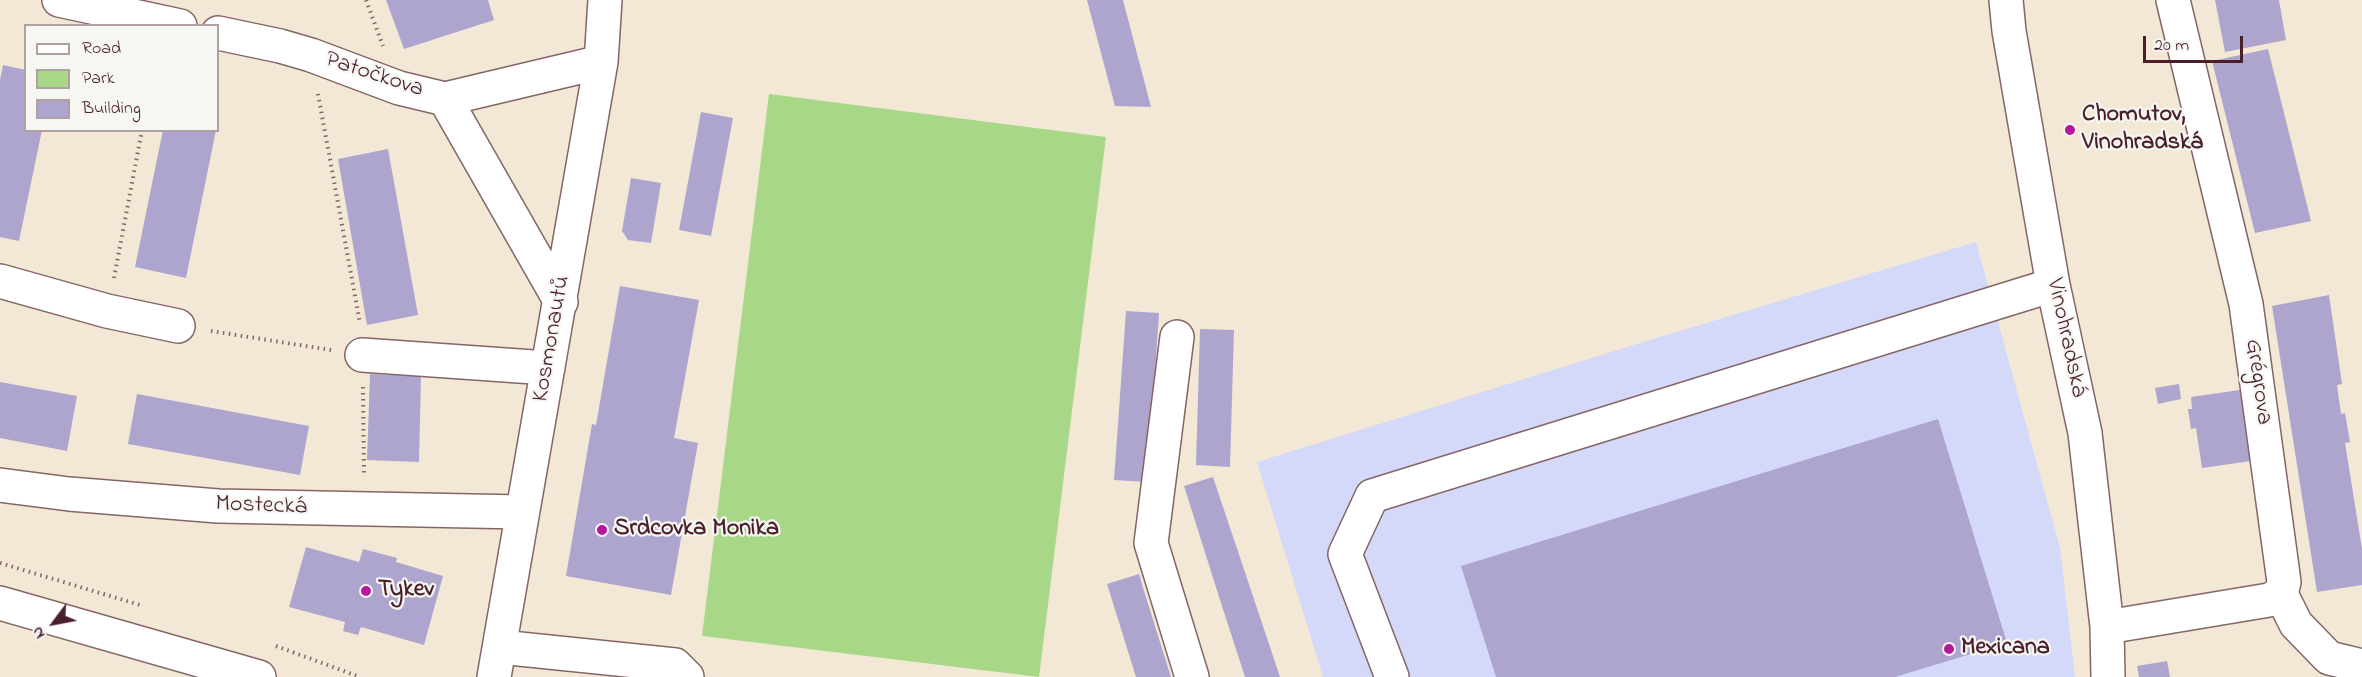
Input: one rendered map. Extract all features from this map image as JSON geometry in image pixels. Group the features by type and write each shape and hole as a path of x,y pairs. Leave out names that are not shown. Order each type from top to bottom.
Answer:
{"street":[{"path":"59,0 171,24"},
{"name":"Kosmonautů","path":"497,662 601,62 605,0"},
{"name":"Vinohradská","path":"2006,0 2008,31 2053,285 2085,432 2107,627 2109,677"},
{"name":"Grégrova","path":"2173,0 2246,304 2284,582 2281,594"},
{"name":"Patočkova","path":"219,33 280,46 399,88 445,99 601,62"},
{"path":"445,99 561,302"},
{"path":"0,281 107,312 178,326"},
{"path":"1392,677 1345,554 1372,496 2053,285"},
{"path":"1177,337 1151,543 1192,677"},
{"path":"363,355 548,368"},
{"name":"Mostecká","path":"0,485 69,494 218,506 522,512"},
{"path":"2107,627 2269,600 2281,594 2296,624 2329,658 2362,666"},
{"path":"0,603 259,677"},
{"path":"497,662 675,666 687,677"}],"path":[{"path":"311,56 362,336 364,509"},
{"path":"107,312 142,132"},
{"path":"178,326 363,355"}],"shaded area":[{"path":"1976,242 2060,548 2075,677 1323,677 1257,462"}],"green space":[{"path":"769,94 1106,137 1039,677 702,636"}],"building":[{"path":"386,0 488,0 494,20 404,49"},
{"path":"1087,0 1123,0 1151,107 1115,106"},
{"path":"2215,0 2279,0 2286,40 2225,52"},
{"path":"2268,49 2311,221 2255,233 2212,61"},
{"path":"3,65 24,70 24,132 42,132 19,241 0,237 0,80"},
{"path":"701,112 733,118 711,236 679,230"},
{"path":"163,132 216,132 186,278 135,267"},
{"path":"388,149 418,315 367,325 338,159"},
{"path":"631,178 661,183 651,243 628,240 622,231"},
{"path":"620,286 699,300 674,438 698,443 671,595 566,576 592,424 596,425"},
{"path":"2329,295 2342,384 2337,385 2341,414 2345,413 2350,442 2345,443 2362,549 2362,585 2317,592 2272,306"},
{"path":"1126,311 1159,313 1148,482 1114,480"},
{"path":"1200,329 1234,330 1230,467 1196,465"},
{"path":"370,374 421,376 419,462 367,460"},
{"path":"0,382 77,396 67,451 0,438"},
{"path":"2179,384 2181,399 2158,404 2155,388"},
{"path":"2240,390 2251,461 2202,468 2196,428 2191,429 2188,409 2192,409 2191,397"},
{"path":"137,394 309,426 300,475 128,444"},
{"path":"1938,419 2007,643 1895,677 1496,677 1461,566"},
{"path":"1213,477 1280,677 1245,677 1184,486"},
{"name":"Tykev","path":"306,547 359,562 363,549 397,558 396,562 443,576 424,645 361,627 358,635 343,631 345,622 289,607"},
{"path":"1139,574 1171,677 1136,677 1107,584"},
{"path":"2167,661 2170,677 2139,677 2137,666"}],"place":[{"name":"Chomutov, Vinohradská","path":"2070,130"},
{"name":"Srdcovka Monika","path":"602,530"},
{"name":"Tykev","path":"366,591"},
{"name":"Mexicana","path":"1949,649"}]}
